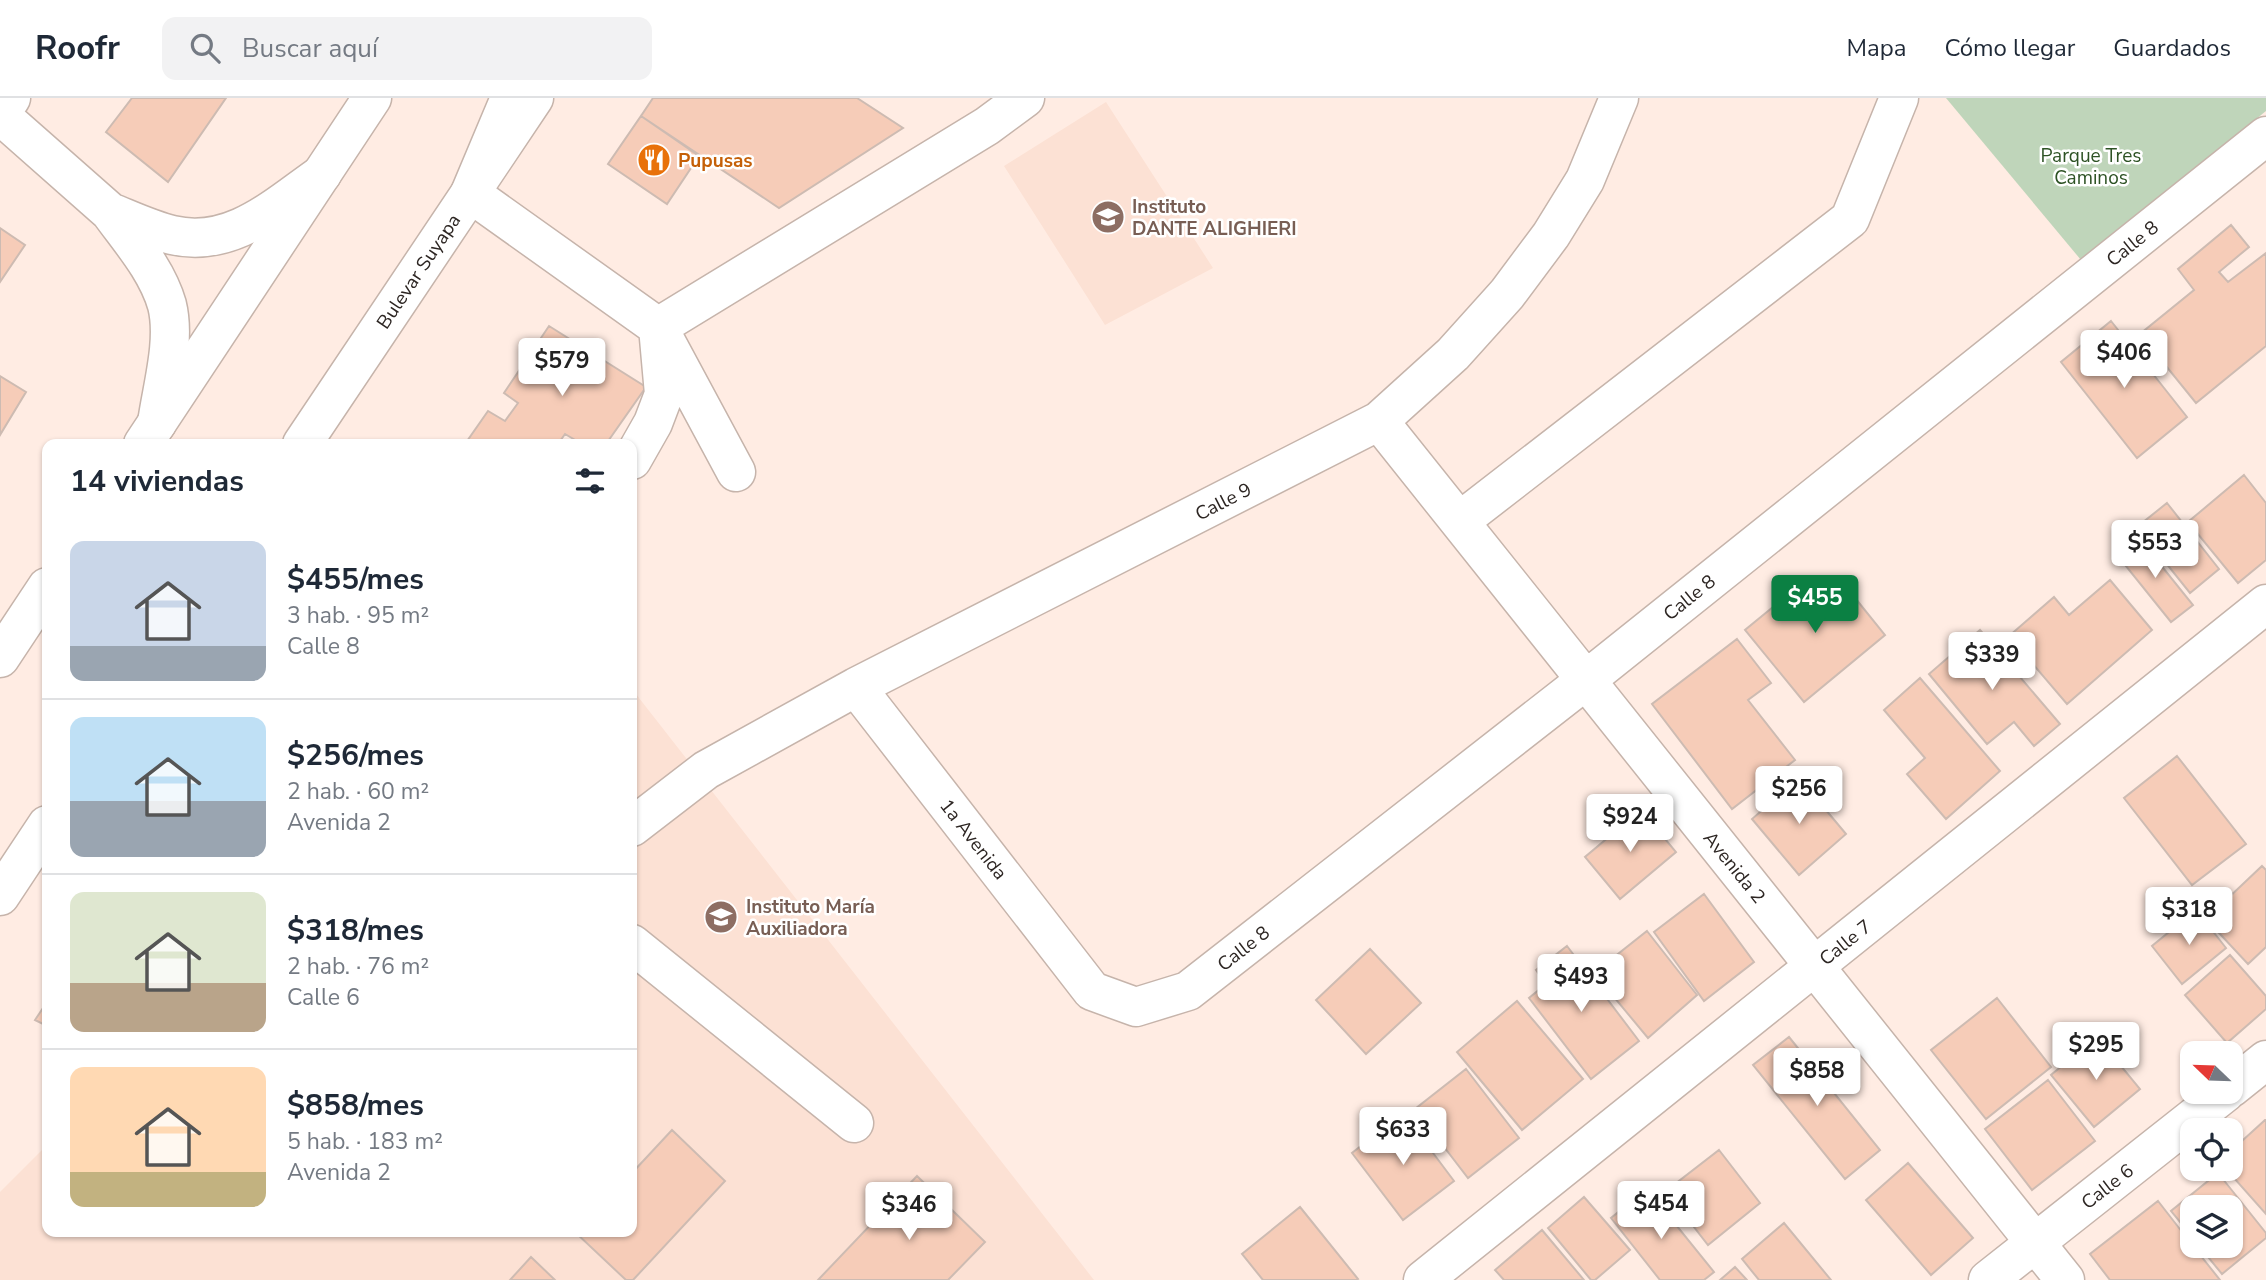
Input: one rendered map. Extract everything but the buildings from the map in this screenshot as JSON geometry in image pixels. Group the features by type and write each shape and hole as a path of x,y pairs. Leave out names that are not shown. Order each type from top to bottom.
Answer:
{"street":[{"path":"10,98 0,115 110,212 148,264 167,307 170,329 150,434"},
{"path":"150,434 372,98"},
{"path":"510,98 470,193 658,327 736,472"},
{"name":"Bulevar Suyapa","path":"305,439 534,98"},
{"path":"658,327 988,126 1025,98"},
{"name":"Calle 9","path":"637,823 706,770 856,687 1380,421 1462,344 1507,294 1551,235 1585,180 1619,98"},
{"path":"1460,522 1850,219 1899,98"},
{"name":"Calle 8","path":"1092,992 1136,1007 1188,991 1586,680 2266,136"},
{"path":"110,212 171,235 212,238 243,228 322,174"},
{"path":"637,451 653,423 664,394 658,327"},
{"name":"Avenida 2","path":"1380,421 2065,1280"},
{"path":"0,658 42,595"},
{"name":"Calle 7","path":"1423,1280 2266,604"},
{"name":"1a Avenida","path":"856,687 1092,992"},
{"path":"0,896 42,833"},
{"path":"637,948 854,1123"},
{"path":"2244,1078 2266,1060"},
{"name":"Calle 6","path":"1988,1280 2211,1104"}],"shaded area":[{"name":"Instituto DANTE ALIGHIERI","path":"1106,102 1213,268 1105,325 1004,166"},
{"name":"Instituto María Auxiliadora","path":"637,695 1094,1280 0,1280 0,1192 42,1150 42,1237 637,1237"}],"green space":[{"name":"Parque Tres Caminos","path":"1946,98 2266,98 2266,111 2081,260"}],"place":[{"name":"Pupusas","path":"654,160"},
{"name":"Instituto DANTE ALIGHIERI","path":"1108,217"},
{"name":"Instituto María Auxiliadora","path":"721,917"}]}
